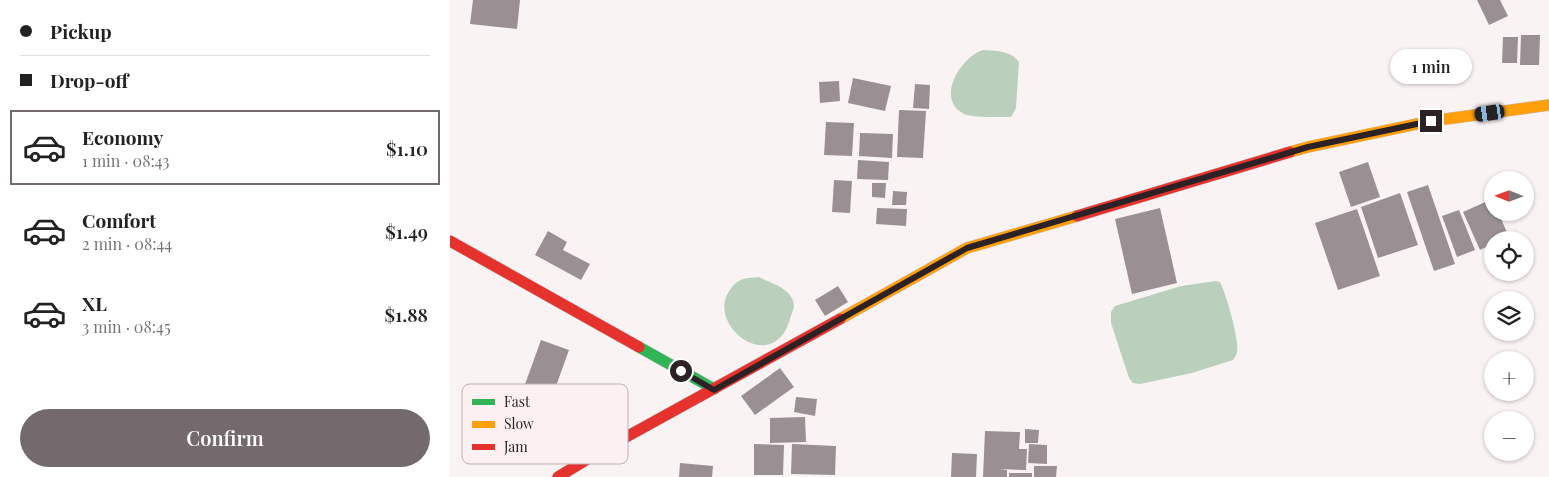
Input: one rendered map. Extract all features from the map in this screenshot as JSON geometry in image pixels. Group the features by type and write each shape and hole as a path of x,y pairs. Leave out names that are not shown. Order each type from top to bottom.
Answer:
{"street":[{"path":"628,436 967,248 1308,147 1431,121 1549,105"},
{"path":"450,241 714,390"},
{"path":"558,477 579,464"}],"shaded area":[{"path":"983,50 1007,53 1019,62 1016,108 1011,117 987,117 964,114 956,108 952,99 951,89 959,70 974,54"},
{"path":"759,277 786,291 793,299 794,305 788,326 783,334 776,341 766,345 756,344 737,334 725,314 724,304 728,293 734,285 744,279"},
{"path":"1220,282 1223,288 1235,329 1237,353 1233,360 1192,373 1140,384 1133,383 1129,378 1111,323 1111,312 1115,306 1181,286"}],"building":[{"path":"473,0 520,0 517,29 470,24"},
{"path":"1477,0 1500,0 1508,16 1489,25"},
{"path":"1521,35 1540,35 1539,65 1520,65"},
{"path":"1503,37 1518,37 1517,63 1502,63"},
{"path":"853,78 891,86 885,111 848,103"},
{"path":"839,81 840,101 820,103 819,82"},
{"path":"915,84 930,85 929,109 913,108"},
{"path":"899,110 926,111 923,158 897,157"},
{"path":"826,122 854,123 852,156 824,155"},
{"path":"860,133 893,134 892,158 859,156"},
{"path":"858,160 889,162 888,180 857,179"},
{"path":"1368,162 1380,197 1351,207 1339,172"},
{"path":"834,180 852,181 850,213 832,212"},
{"path":"872,183 886,183 885,198 872,197"},
{"path":"1428,185 1455,264 1434,271 1407,192"},
{"path":"893,191 907,192 906,205 892,205"},
{"path":"1400,193 1418,245 1378,258 1361,207"},
{"path":"1484,203 1484,221 1502,221 1506,231 1484,231 1484,248 1480,250 1463,212"},
{"path":"877,208 907,209 906,226 876,224"},
{"path":"1160,208 1177,283 1132,294 1115,219"},
{"path":"1357,209 1380,276 1338,290 1315,223"},
{"path":"1459,210 1475,250 1457,257 1442,216"},
{"path":"548,231 567,242 563,250 590,264 581,280 535,255"},
{"path":"838,286 848,302 825,316 815,300"},
{"path":"541,340 569,350 557,384 525,384"},
{"path":"780,368 794,387 755,415 741,396"},
{"path":"796,397 817,399 815,416 794,412"},
{"path":"805,417 806,442 770,443 770,418"},
{"path":"1025,429 1039,430 1038,443 1025,443"},
{"path":"985,431 1020,432 1019,449 1027,449 1026,470 999,469 1007,470 1007,477 983,477"},
{"path":"754,444 784,445 783,475 754,475"},
{"path":"792,444 836,446 835,475 791,474"},
{"path":"1029,444 1047,445 1047,464 1028,463"},
{"path":"952,453 977,454 976,477 951,477"},
{"path":"680,463 713,466 712,477 679,477"},
{"path":"1034,466 1057,466 1056,477 1034,477"},
{"path":"1009,473 1032,473 1032,477 1009,477"}],"traffic: fast":[{"path":"639,347 714,389"}],"traffic: slow":[{"path":"1290,152 1431,121 1549,105"},
{"path":"840,319 967,248 1077,216"}],"traffic: jam":[{"path":"1077,216 1290,152"},
{"path":"450,241 639,347"},
{"path":"628,436 840,319"},
{"path":"558,477 579,464"}],"route":[{"path":"681,371 714,390 967,248 1308,147 1431,121"}]}
